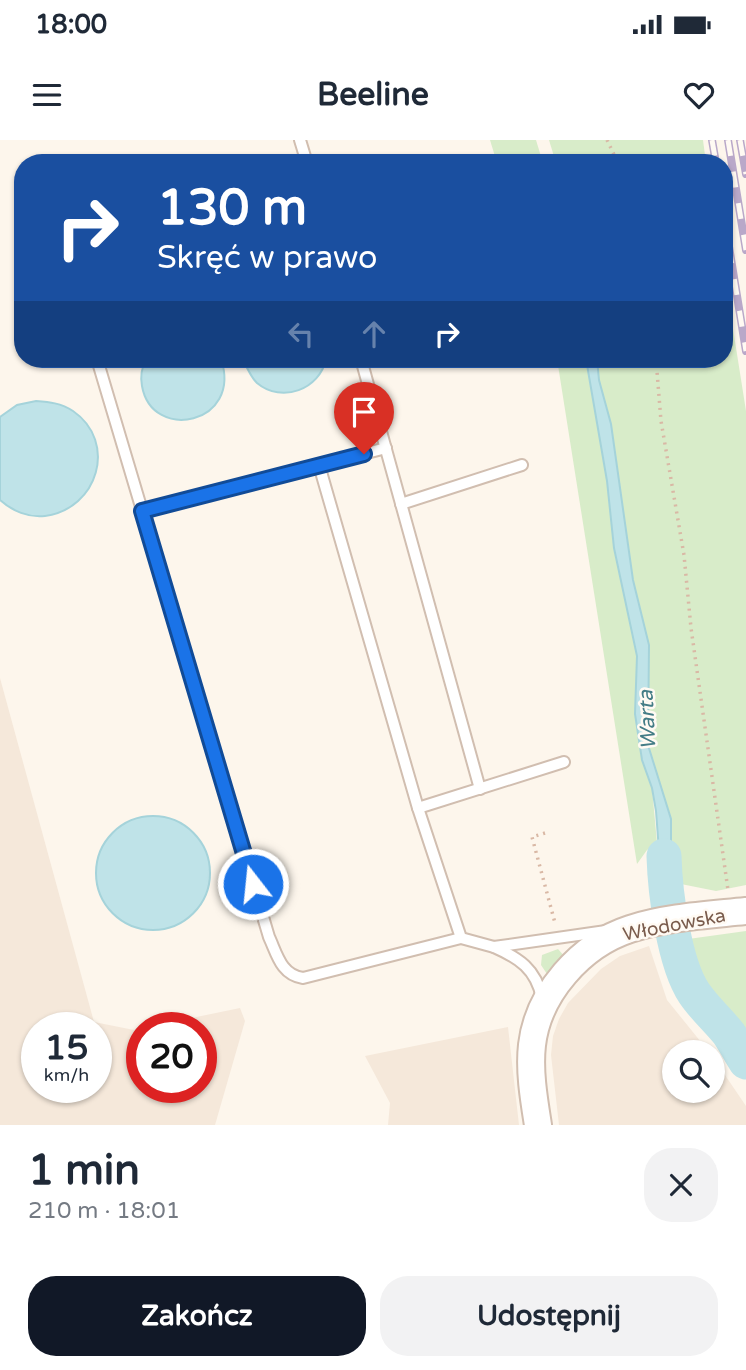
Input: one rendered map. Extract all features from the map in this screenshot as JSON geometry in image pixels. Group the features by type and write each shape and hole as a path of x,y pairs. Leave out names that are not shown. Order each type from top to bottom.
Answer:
{"street":[{"name":"Włodowska","path":"538,1125 532,1046 543,1008 570,968 584,954 613,936 641,926 739,911"}],"lane":[{"path":"100,368 269,937 282,967 295,977 315,976 461,938 494,947 526,964 539,987 543,1008"},
{"path":"364,368 480,789"},
{"path":"142,511 386,448"},
{"path":"319,465 418,808 461,938"},
{"path":"401,504 522,465"},
{"path":"418,808 564,762"},
{"path":"494,947 641,926"}],"path":[{"path":"657,368 661,421 684,555 691,628 703,697 725,870 739,911"},
{"path":"545,833 532,837 556,925"}],"shaded area":[{"path":"0,678 91,1012 21,1012 21,1103 112,1103 112,1026 126,1028 126,1103 217,1103 217,1013 240,1008 245,1021 215,1125 0,1125"},
{"path":"649,946 667,1000 699,1040 662,1040 662,1103 725,1103 725,1075 746,1106 746,1125 559,1125 551,1055 553,1036 559,1019 568,1003 601,969 620,956"},
{"path":"508,1027 519,1125 388,1125 390,1103 365,1056"}],"green space":[{"path":"490,140 536,140 540,154 494,154"},
{"path":"549,140 703,140 705,154 553,154"},
{"path":"733,329 746,411 746,885 716,891 671,882 671,819 648,745 649,645 633,580 611,424 598,368 733,368"},
{"path":"558,368 588,368 607,481 614,548 637,656 635,714 642,760 652,788 657,843 647,850 637,864"},
{"path":"746,931 746,1048 698,994 686,966 681,940"},
{"path":"558,949 565,957 551,975 547,974 541,965 542,955"}],"water":[{"path":"143,368 222,368 224,381 219,399 208,411 194,418 177,420 162,415 149,404 142,386"},
{"path":"248,368 323,368 308,385 288,393 267,389 251,375"},
{"path":"588,368 598,368 611,424 633,580 649,645 648,745 671,819 671,882 675,902 663,904 656,811 652,788 642,760 635,714 637,656 614,548 607,481"},
{"path":"36,401 50,402 73,411 87,424 95,440 98,456 96,473 89,488 78,501 63,511 45,516 21,513 0,500 0,417 17,405"},
{"path":"153,816 175,820 185,825 201,841 206,851 210,873 206,895 201,905 185,921 175,926 153,930 131,926 121,921 105,905 100,895 96,873 100,851 105,841 121,825 131,820"},
{"path":"681,940 687,967 698,994 743,1041 746,1048 746,1065 690,996 681,979 672,941"}],"waterway":[{"name":"Warta","path":"664,856 672,927 687,980 694,993 729,1034 746,1062"}],"railway":[{"path":"712,140 714,154"},
{"path":"728,140 730,154"},
{"path":"740,140 746,174"},
{"path":"733,171 746,250"},
{"path":"733,271 746,351"}],"route":[{"path":"253,884 142,511 364,454"}]}
